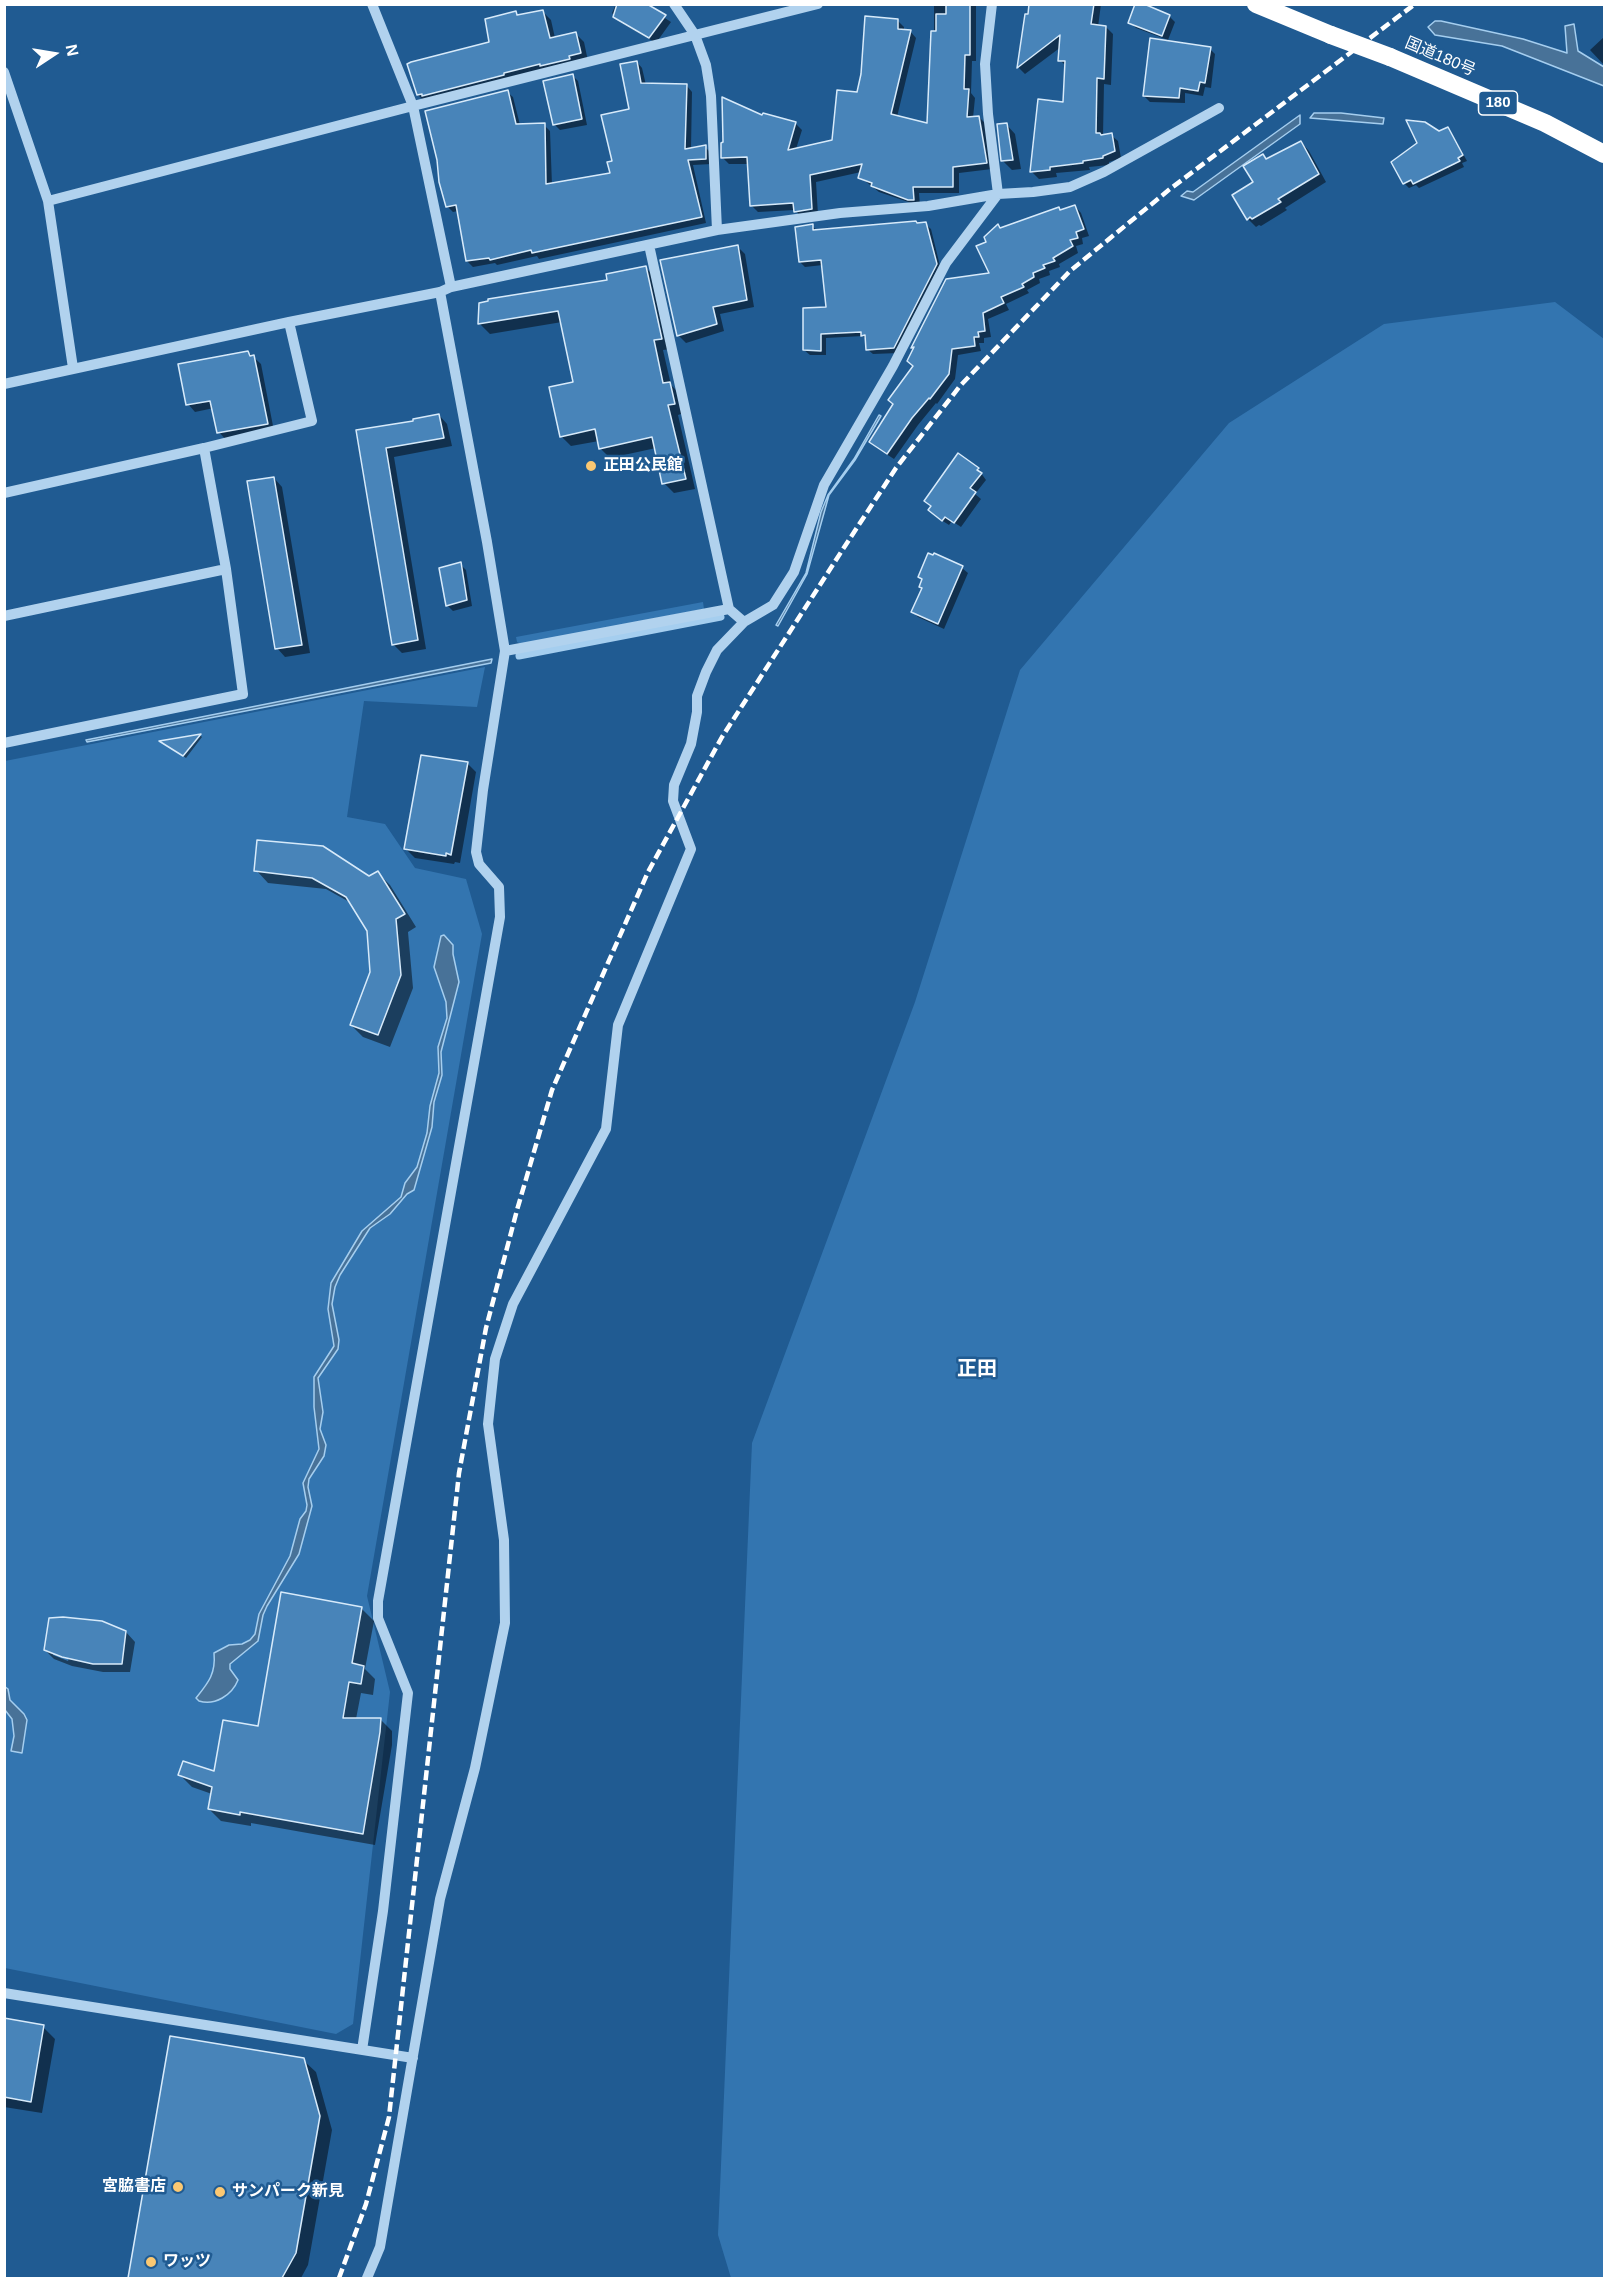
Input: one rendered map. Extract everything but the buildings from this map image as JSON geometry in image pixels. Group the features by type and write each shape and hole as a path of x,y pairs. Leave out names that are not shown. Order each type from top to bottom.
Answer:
{"highway":[{"name":"国道180号","path":"1256,4 1390,57 1545,123 1605,154"}],"street":[{"path":"372,4 413,106 451,287"},
{"path":"674,4 695,35 706,65 711,96 717,230"},
{"path":"48,201 818,4"},
{"path":"366,2278 380,2247 440,1899 475,1767 505,1623 504,1540 488,1424 495,1359 513,1304 606,1128 618,1025 691,849 673,801 674,785 691,744 697,712 697,696 717,650 744,622 773,605 794,572 824,485 893,366 946,263 998,194 988,114 985,64 992,4"},
{"path":"4,72 48,201 73,368"},
{"path":"4,384 289,322 440,292 451,287 717,230 840,213 928,206 998,194 1070,187 1104,172 1220,108"},
{"path":"650,245 729,609 744,622"},
{"path":"362,2050 383,1911 408,1693 378,1618 378,1601 500,917 499,887 479,864 476,852 483,790 505,651 440,292"},
{"path":"4,492 204,448 312,421 289,322"},
{"path":"4,743 243,694 226,569 204,448"},
{"path":"4,616 226,569"},
{"path":"505,651 729,609"},
{"path":"4,1993 413,2058"}],"shaded area":[{"path":"1435,21 1523,39 1567,53 1565,26 1574,24 1578,51 1604,67 1604,86 1502,46 1435,35 1428,27"},
{"path":"1314,113 1341,113 1384,118 1383,124 1310,118"},
{"path":"1300,115 1300,124 1194,200 1181,196 1187,191 1193,192"},
{"path":"1555,302 1604,339 1604,2278 731,2278 718,2235 752,1443 915,1002 1020,670 1229,423 1384,324"},
{"path":"879,415 881,416 855,460 829,495 807,574 778,626 776,625 806,573 821,512 828,495 854,459"},
{"path":"703,602 704,609 521,644 517,642 516,637"},
{"path":"492,659 491,663 87,742 86,740"},
{"path":"485,667 477,707 364,701 347,817 385,824 415,868 466,879 482,934 367,1596 390,1692 353,2024 336,2034 5,1968 5,761"},
{"path":"444,935 453,945 459,982 441,1052 442,1075 434,1102 432,1127 414,1190 407,1194 390,1214 370,1228 340,1275 335,1287 332,1304 339,1340 338,1349 318,1378 323,1412 320,1429 326,1445 324,1456 309,1479 308,1487 312,1506 299,1554 267,1606 258,1641 230,1664 230,1669 238,1680 232,1690 217,1701 199,1701 196,1698 212,1673 214,1653 229,1645 242,1644 255,1634 259,1614 290,1556 300,1519 306,1511 303,1483 319,1449 314,1407 314,1377 334,1346 328,1309 331,1283 362,1231 401,1197 405,1183 417,1167 427,1133 430,1106 439,1073 438,1047 447,1018 446,1002 434,967 441,936"},
{"path":"4,1686 8,1689 10,1700 27,1720 22,1753 11,1751 14,1736 12,1719 5,1710"}],"waterway":[{"path":"519,656 721,617"}],"railway":[{"path":"339,2278 366,2204 389,2117 459,1473 486,1328 552,1090 648,872 722,737 896,468 960,386 1070,271 1170,189 1415,4"}],"place":[{"name":"正田公民館","path":"591,466"},
{"name":"宮脇書店","path":"178,2187"},
{"name":"サンパーク新見","path":"220,2192"},
{"name":"ワッツ","path":"151,2262"}],"district":[{"name":"正田","path":"977,1369"}]}
